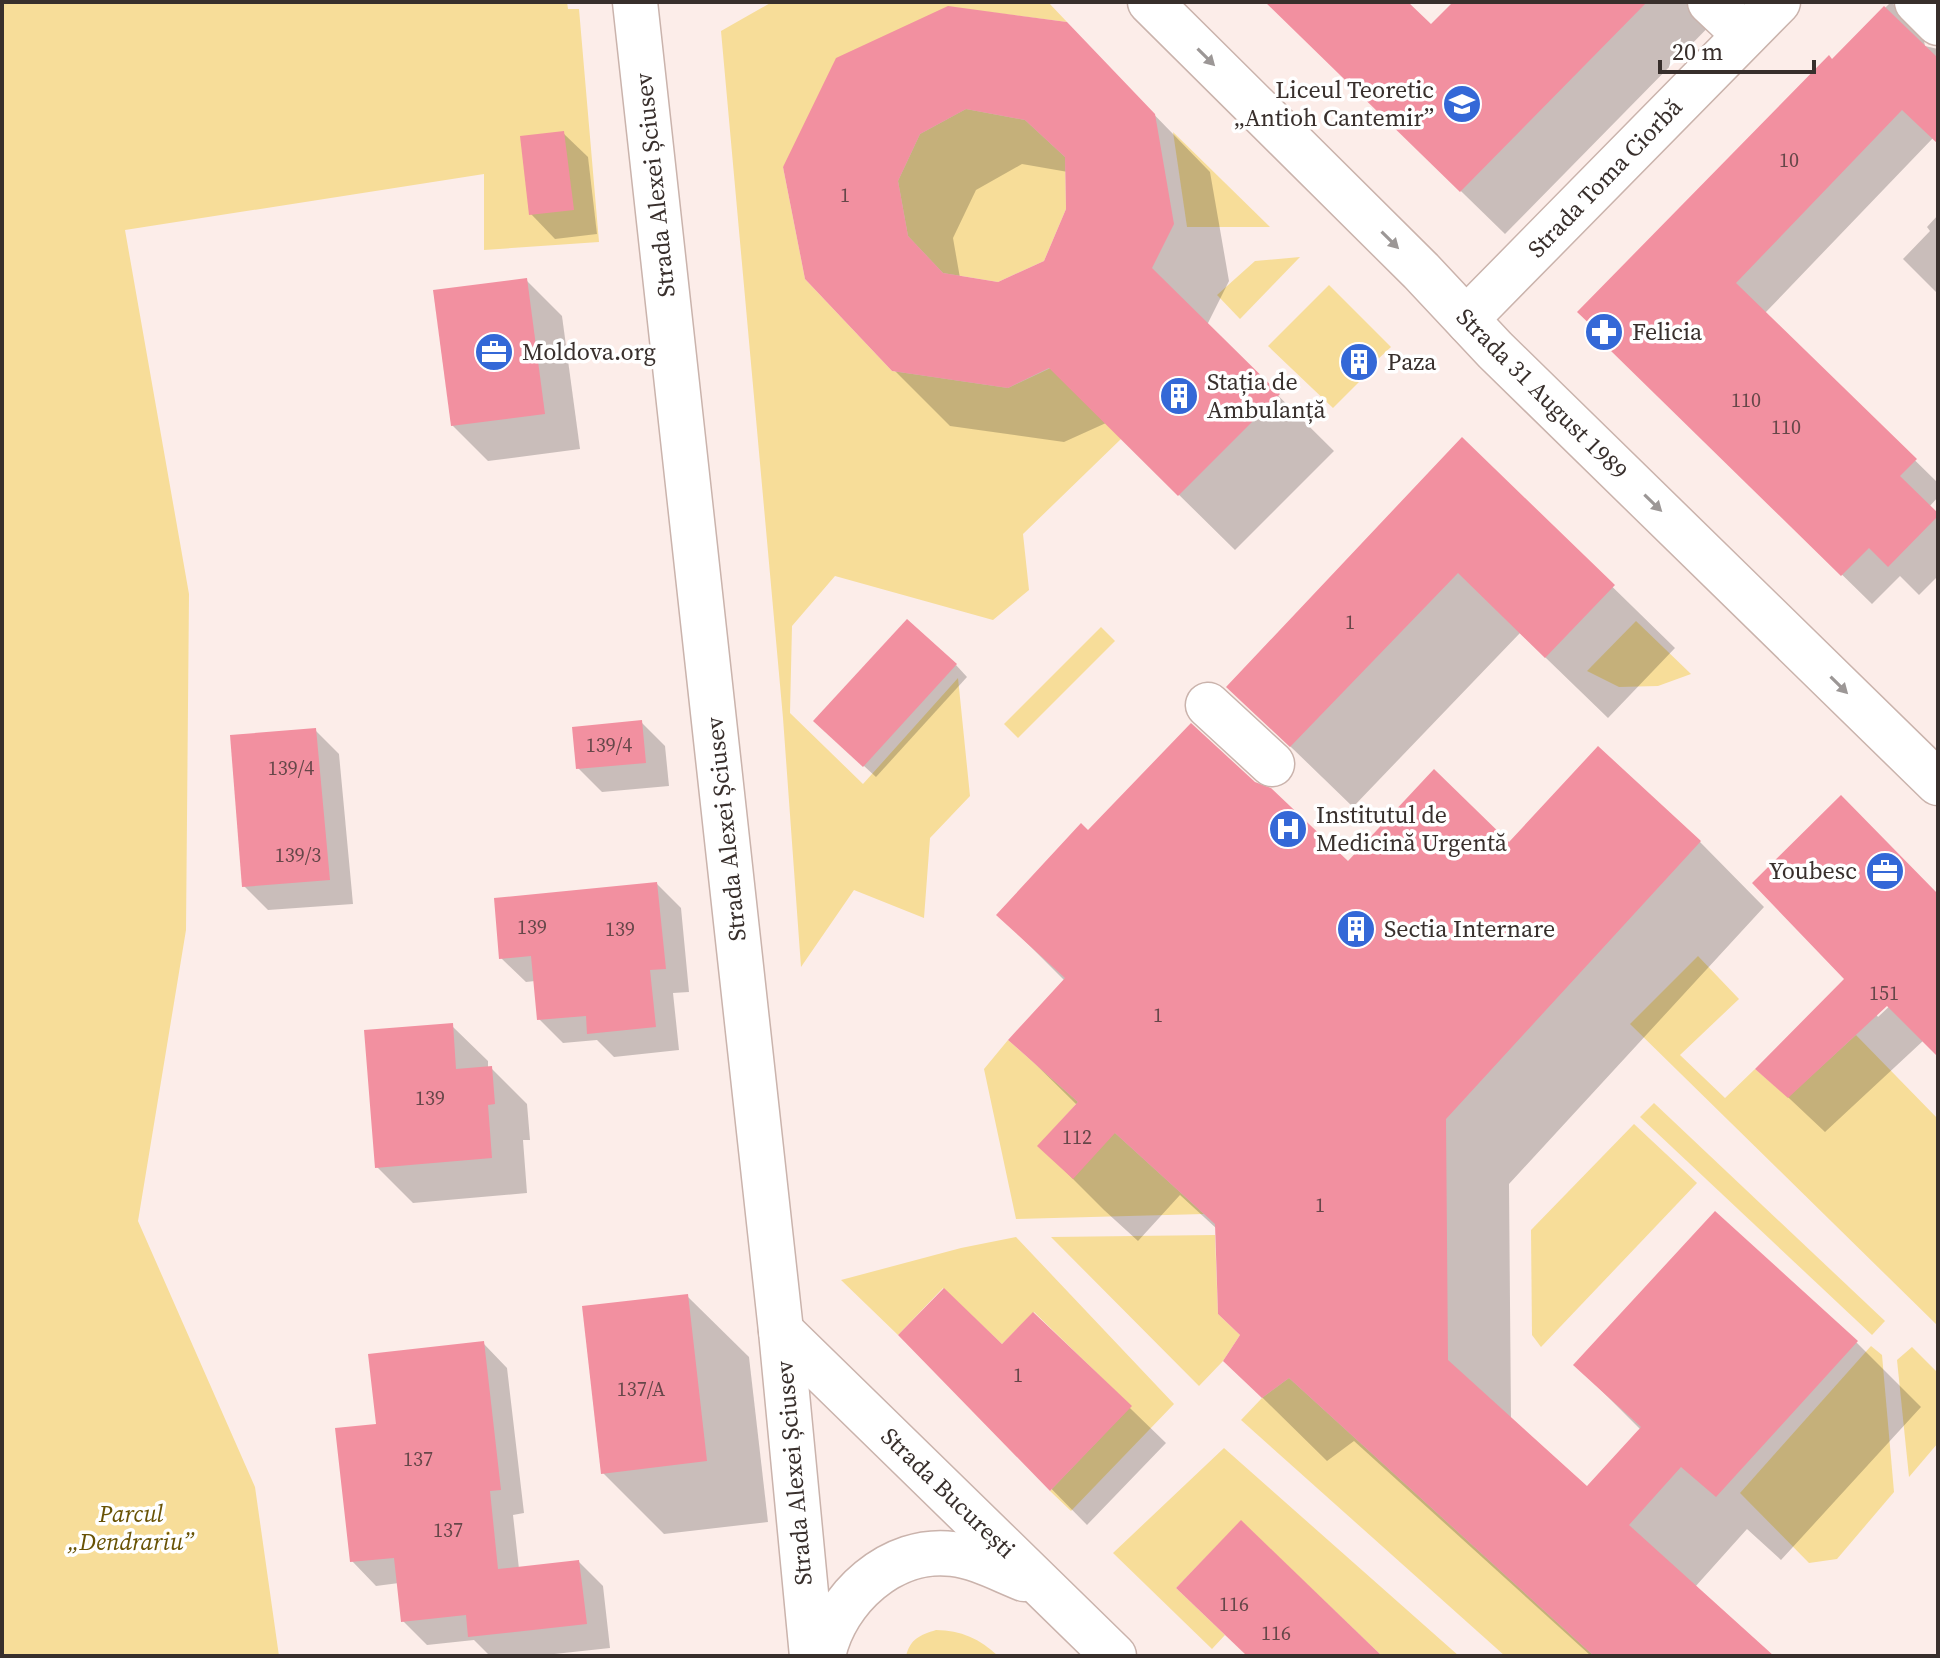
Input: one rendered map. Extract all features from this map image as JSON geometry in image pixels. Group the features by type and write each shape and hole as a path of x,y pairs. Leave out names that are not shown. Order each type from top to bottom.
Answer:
{"main road":[{"name":"Strada Alexei Șciusev","path":"635,2 781,1331 812,1656"},
{"name":"Strada 31 August 1989","path":"1150,2 1469,322 1938,783"},
{"path":"1710,2 1745,35"},
{"name":"Strada Toma Ciorbă","path":"1469,322 1489,295 1778,2"},
{"path":"1917,2 1938,23"},
{"path":"1208,705 1272,764"},
{"name":"Strada București","path":"781,1331 1114,1656"},
{"path":"823,1656 837,1618 854,1595 875,1575 923,1555 952,1554 977,1560 1023,1579 1065,1608"}],"green space":[{"name":"Parcul „Dendrariu”","path":"2,2 567,2 568,9 579,9 599,242 484,250 484,174 125,230 189,594 186,930 138,1221 255,1487 279,1656 2,1656"},
{"path":"772,2 1048,2 1067,22 948,7 783,167 805,279 892,371 1008,388 1074,357 1121,439 1023,534 1029,590 993,620 835,576 792,626 790,713 863,784 958,678 970,796 930,838 924,918 854,890 801,967 783,718 721,31"},
{"path":"966,109 1025,120 1065,157 1066,209 1044,261 998,282 943,273 908,236 898,181 920,134"},
{"path":"1173,132 1270,227 1187,227"},
{"path":"1300,257 1240,319 1217,295 1255,261"},
{"path":"1329,285 1391,347 1377,360 1359,343 1339,363 1353,378 1367,374 1333,408 1268,346"},
{"path":"1636,621 1691,674 1658,686 1619,687 1587,671"},
{"path":"1101,627 1115,641 1018,738 1004,724"},
{"path":"1698,956 1739,999 1680,1055 1725,1098 1755,1069 1788,1097 1856,1035 1938,1119 1938,1326 1630,1024"},
{"path":"1008,1040 1078,1102 1038,1146 1115,1133 1204,1214 1016,1219 984,1069"},
{"path":"1654,1103 1885,1321 1872,1335 1640,1117"},
{"path":"1634,1124 1697,1183 1541,1347 1532,1335 1531,1230"},
{"path":"1215,1235 1218,1314 1240,1335 1223,1361 1199,1386 1051,1237"},
{"path":"1016,1237 1174,1404 1071,1511 1050,1491 1131,1406 1034,1312 1002,1344 943,1288 898,1335 841,1280 961,1248"},
{"path":"1871,1346 1882,1355 1894,1492 1837,1559 1809,1563 1740,1493"},
{"path":"1912,1347 1938,1373 1938,1443 1909,1477 1897,1360"},
{"path":"1289,1378 1594,1656 1505,1656 1241,1420 1262,1398"},
{"path":"1224,1448 1459,1656 1382,1656 1241,1521 1176,1588 1225,1635 1212,1649 1113,1553"},
{"path":"936,1630 970,1637 998,1656 906,1656 916,1638"}],"building":[{"name":"Liceul Teoretic „Antioh Cantemir”","path":"1265,2 1408,2 1431,24 1453,2 1647,2 1460,192"},
{"path":"948,6 1067,22 1155,114 1174,224 1152,268 1280,394 1178,496 1049,368 1008,388 892,371 805,279 783,167 836,58","holes":["966,109 1025,120 1065,157 1066,209 1044,261 998,282 943,273 908,236 898,181 920,134"]},
{"path":"1884,6 1938,58 1938,144 1902,110 1736,283 1917,459 1900,476 1938,513 1888,567 1869,548 1841,576 1611,351 1614,347 1577,312 1829,55 1832,59"},
{"path":"564,131 574,210 529,215 520,136"},
{"path":"527,278 545,414 451,426 433,290"},
{"path":"1462,437 1615,585 1545,658 1458,573 1290,747 1226,687"},
{"path":"907,619 957,664 863,767 813,721"},
{"path":"642,720 646,763 576,769 572,727"},
{"path":"1191,723 1255,782 1271,788 1348,861 1434,769 1509,842 1598,746 1701,841 1446,1119 1448,1360 1587,1486 1641,1427 1573,1365 1715,1211 1858,1341 1716,1497 1681,1467 1629,1525 1774,1656 1594,1656 1289,1378 1262,1398 1223,1361 1240,1335 1218,1314 1215,1224 1115,1133 1073,1179 1037,1146 1078,1102 1008,1040 1065,978 996,915 1081,823 1088,830"},
{"path":"316,728 330,880 242,887 230,735"},
{"path":"1841,795 1938,894 1938,1057 1887,1006 1788,1098 1755,1069 1844,979 1752,883"},
{"path":"657,882 666,969 650,970 656,1027 587,1034 586,1016 537,1020 531,956 499,959 494,898"},
{"path":"453,1023 456,1069 492,1066 495,1104 488,1105 492,1158 375,1168 364,1030"},
{"path":"944,1288 1002,1344 1033,1312 1132,1406 1050,1491 898,1335"},
{"path":"688,1294 707,1461 601,1474 582,1306"},
{"path":"484,1341 501,1490 490,1491 498,1569 579,1560 587,1624 468,1637 466,1615 401,1622 394,1558 350,1562 335,1428 376,1424 368,1354"},
{"path":"1241,1520 1382,1656 1247,1656 1176,1588"}],"place":[{"name":"Liceul Teoretic „Antioh Cantemir”","path":"1462,104"},
{"name":"Felicia","path":"1604,332"},
{"name":"Moldova.org","path":"494,352"},
{"name":"Paza","path":"1359,362"},
{"name":"Stația de Ambulanță","path":"1179,396"},
{"name":"Institutul de Medicină Urgentă","path":"1288,829"},
{"name":"Youbesc","path":"1885,871"},
{"name":"Sectia Internare","path":"1356,929"}]}
